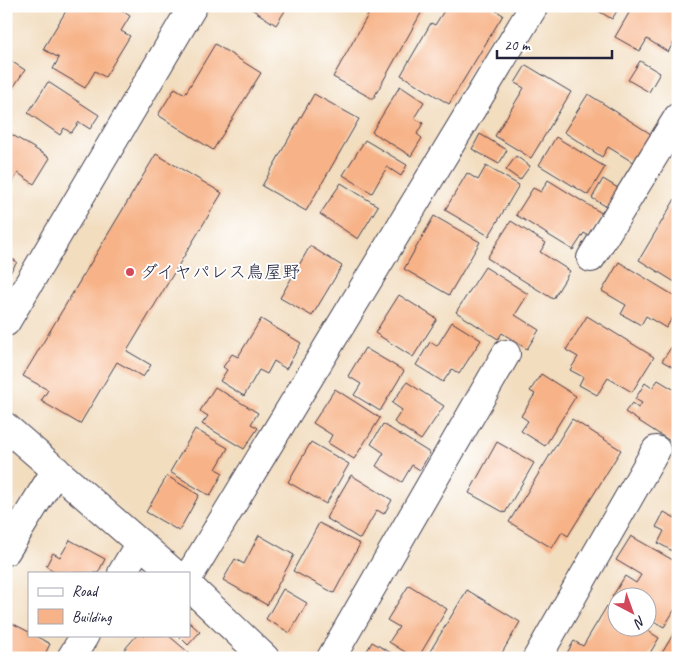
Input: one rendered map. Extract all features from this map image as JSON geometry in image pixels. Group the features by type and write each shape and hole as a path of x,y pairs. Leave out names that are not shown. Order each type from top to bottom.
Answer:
{"street":[{"path":"6,322 193,6"},
{"path":"190,574 534,6"},
{"path":"592,258 678,117"},
{"path":"331,658 506,354"},
{"path":"6,427 173,572"},
{"path":"537,658 656,450"},
{"path":"6,551 56,470"},
{"path":"123,572 140,544"},
{"path":"190,587 265,658"},
{"path":"71,658 84,636"}],"building":[{"path":"69,6 93,6 96,8 97,6 115,6 130,16 121,31 130,36 105,77 95,71 85,88 53,69 59,58 43,49"},
{"path":"247,6 288,6 276,25"},
{"path":"373,6 425,6 373,99 333,77"},
{"path":"447,6 489,6 503,15 449,104 401,75 431,23 435,25"},
{"path":"590,6 620,6 612,19"},
{"path":"633,6 664,6 678,14 678,35 668,52 647,39 640,51 615,37"},
{"path":"215,44 261,73 213,150 158,115 175,88 185,94"},
{"path":"6,58 25,70 6,98"},
{"path":"640,61 660,73 649,92 628,80"},
{"path":"526,65 571,92 531,158 495,136 524,88 515,83"},
{"path":"48,82 99,115 90,129 79,122 71,133 64,128 60,135 28,113"},
{"path":"400,86 424,102 414,118 423,123 417,134 422,138 411,156 372,132"},
{"path":"314,94 359,119 306,211 262,186"},
{"path":"588,94 654,136 636,164 608,147 602,157 564,132"},
{"path":"6,131 50,158 34,184 18,173 10,186 6,184"},
{"path":"480,134 507,150 499,164 472,149"},
{"path":"556,137 605,167 588,195 539,165"},
{"path":"365,140 407,165 401,176 387,167 372,193 343,175"},
{"name":"ダイヤパレス鳥屋野","path":"156,154 222,193 127,351 151,365 143,377 117,362 80,424 41,401 48,390 23,376"},
{"path":"516,156 530,166 520,180 506,170"},
{"path":"486,166 519,185 489,236 445,210 467,173 478,180"},
{"path":"603,179 623,191 612,210 592,198"},
{"path":"548,180 603,214 589,236 584,233 573,250 516,215 533,188 541,192"},
{"path":"341,183 378,206 358,239 320,214"},
{"path":"675,199 678,201 678,284 639,260"},
{"path":"434,216 480,242 449,295 404,269"},
{"path":"511,221 546,243 540,252 570,271 553,299 487,258"},
{"path":"310,246 342,266 312,316 280,298"},
{"path":"6,255 17,262 6,279"},
{"path":"619,262 678,298 678,309 666,328 646,316 641,325 621,314 626,305 602,291"},
{"path":"485,267 528,294 515,315 539,330 527,349 502,333 498,339 456,312"},
{"path":"399,295 437,319 413,357 375,333"},
{"path":"587,316 654,357 632,392 608,378 597,395 579,385 583,377 570,370 578,357 566,350"},
{"path":"261,319 301,343 286,369 274,361 267,374 259,370 244,396 220,381 227,370 223,367 232,354 238,357"},
{"path":"452,322 481,340 459,374 452,369 443,382 416,365 430,342 437,346"},
{"path":"675,342 678,344 678,370 662,361"},
{"path":"365,348 404,371 380,411 354,395 361,384 348,376"},
{"path":"541,374 576,396 545,446 521,431 528,421 521,416 535,394 530,391"},
{"path":"658,380 678,392 678,436 673,443 625,412 632,403 638,408 642,403 635,399 645,383 652,388"},
{"path":"407,382 444,406 421,440 394,422 402,410 392,403"},
{"path":"215,387 258,413 251,424 258,428 244,449 202,424 208,416 200,411"},
{"path":"335,389 380,418 354,459 328,443 332,435 313,423"},
{"path":"572,419 621,450 568,536 562,532 552,548 509,522"},
{"path":"383,424 430,453 420,470 412,465 402,482 376,466 384,453 371,444"},
{"path":"195,429 228,448 216,469 223,473 210,496 170,472"},
{"path":"311,442 349,464 326,504 288,482"},
{"path":"497,442 534,463 505,513 469,493"},
{"path":"351,475 392,500 384,514 377,510 360,539 326,518"},
{"path":"167,476 199,495 179,531 146,512"},
{"path":"664,512 675,518 678,512 678,554 658,543 664,531 656,527"},
{"path":"319,523 360,544 334,593 293,571"},
{"path":"259,535 294,555 267,605 223,580 235,559 244,564"},
{"path":"631,536 678,563 678,604 664,627 656,623 656,586 619,586 625,576 636,583 641,575 616,560"},
{"path":"70,540 105,559 98,572 55,572 46,566 53,553 60,557"},
{"path":"409,585 447,609 418,658 389,642 399,627 387,620"},
{"path":"283,589 307,603 290,633 266,619"},
{"path":"467,590 520,622 499,658 426,658"},
{"path":"606,608 606,636 656,636 659,638 647,658 564,658 574,641 583,646"},
{"path":"6,620 28,631 28,636 36,636 50,644 43,658 6,658 6,645 10,638 6,635"},
{"path":"190,623 200,632 188,645 179,636 190,636"},
{"path":"678,626 678,658 659,658"},
{"path":"136,636 169,636 195,658 133,658 124,650"},
{"path":"372,642 400,658 363,658"}],"place":[{"name":"ダイヤパレス鳥屋野","path":"130,272"}]}
